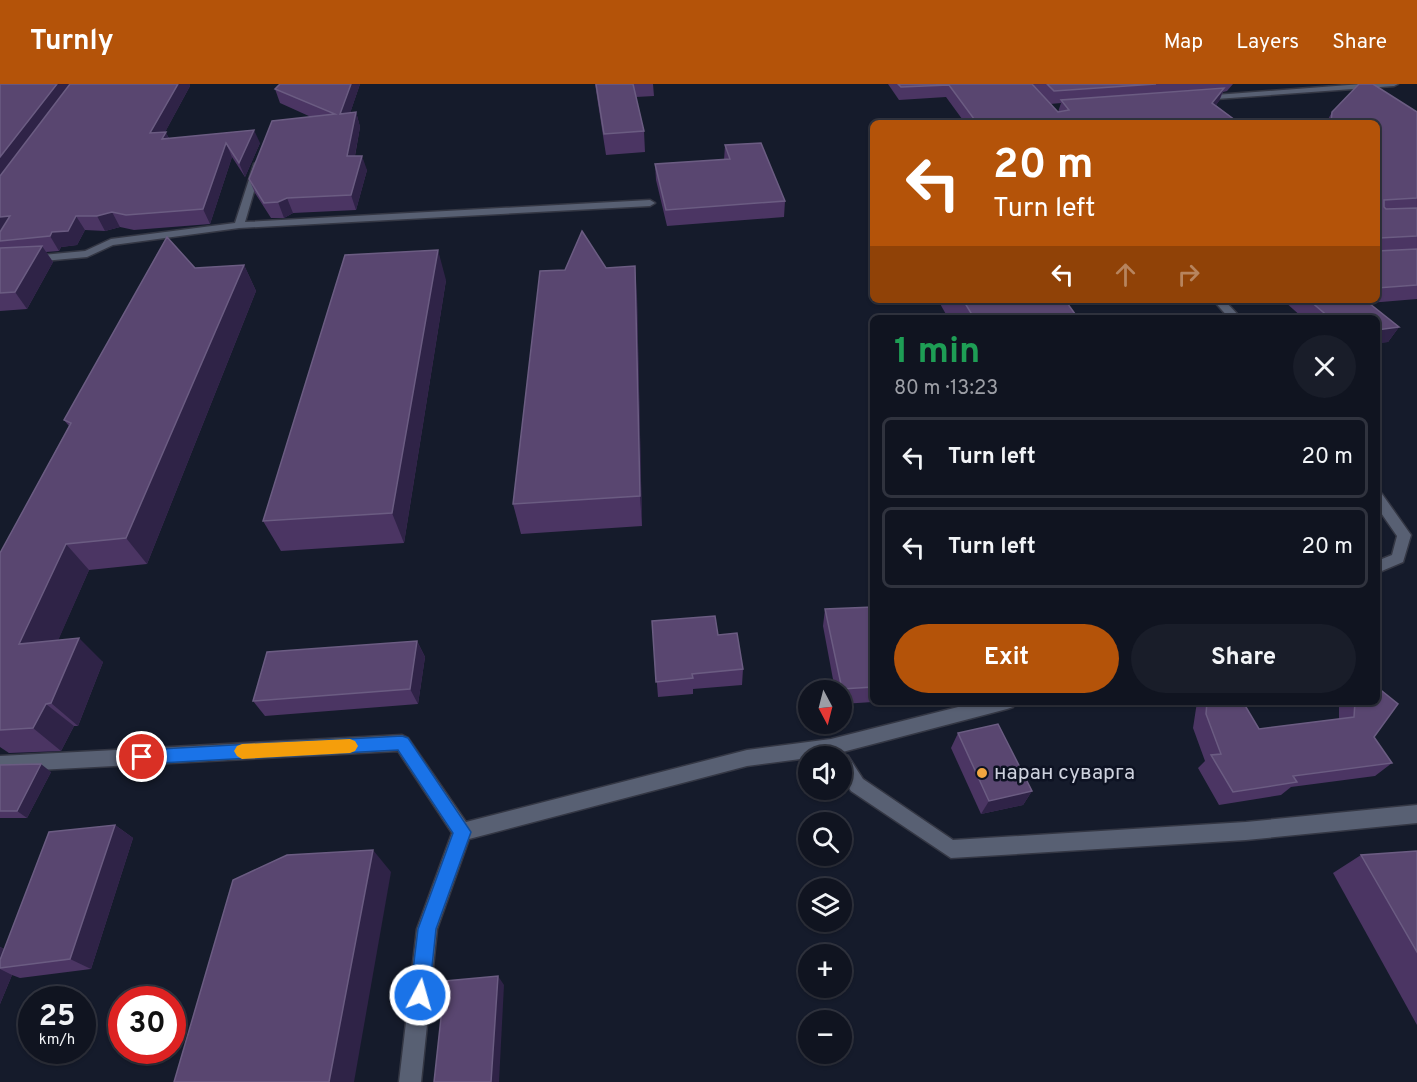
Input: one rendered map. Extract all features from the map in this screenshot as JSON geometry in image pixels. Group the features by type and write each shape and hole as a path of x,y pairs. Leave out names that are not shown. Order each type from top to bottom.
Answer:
{"street":[{"path":"1190,99 1394,84"},
{"path":"239,225 252,178 264,150"},
{"path":"0,261 87,254 111,242 239,225 650,203"},
{"path":"1221,303 1231,315"},
{"path":"1380,501 1404,535 1398,558 1380,566"},
{"path":"852,750 997,705"},
{"path":"0,764 402,743 462,832"},
{"path":"462,832 747,758 798,756"},
{"path":"852,778 857,785 951,849 1246,831 1417,814"},
{"path":"410,1082 427,929 462,832"}],"building":[{"path":"0,84 57,84 0,157"},
{"path":"70,84 178,84 150,133 166,132 162,139 254,130 239,163 226,143 203,209 126,215 112,212 97,216 76,216 68,231 52,232 50,236 0,241 0,232 10,216 0,217 0,176"},
{"path":"280,84 351,84 340,114 356,112 347,156 362,156 351,195 287,198 278,202 264,203 249,179 272,121 335,114 275,89"},
{"path":"596,84 633,84 644,131 604,134"},
{"path":"898,84 1032,84 1058,112 1069,110 1061,100 1224,88 1212,103 1235,120 975,120 949,85 901,87"},
{"path":"1047,84 1156,84 1054,91"},
{"path":"1359,84 1373,84 1417,112 1417,198 1384,200 1384,207 1386,209 1417,208 1417,236 1380,238 1380,120 1331,120 1332,112"},
{"path":"761,143 785,201 666,210 655,164 730,159 725,145"},
{"path":"582,231 606,268 635,266 640,496 513,504 540,271 565,270"},
{"path":"167,237 195,268 244,265 126,538 66,544 19,644 79,638 51,703 46,704 33,728 0,730 0,553 71,423 64,420"},
{"path":"42,246 15,292 0,293 0,248"},
{"path":"1417,249 1417,285 1380,288 1380,251"},
{"path":"438,250 392,513 263,521 345,255"},
{"path":"965,303 1067,303 1076,315 972,315"},
{"path":"1312,303 1369,303 1399,327 1380,330 1380,315 1326,315"},
{"path":"870,607 870,687 852,688 852,680 840,680 825,609"},
{"path":"715,616 718,635 737,633 743,669 692,674 693,678 656,682 652,621"},
{"path":"417,641 410,689 253,701 267,652"},
{"path":"1380,689 1398,704 1374,737 1392,763 1293,776 1297,782 1233,792 1211,755 1221,754 1206,714 1207,705 1245,705 1259,729 1354,717 1355,705 1380,705"},
{"path":"998,724 1032,791 989,801 958,733"},
{"path":"41,764 17,811 0,811 0,765"},
{"path":"115,825 70,959 0,968 0,960 49,832"},
{"path":"373,850 329,1082 174,1082 179,1064 186,1064 186,1041 233,880 287,855"},
{"path":"1417,851 1417,952 1361,855"},
{"path":"498,976 491,1082 434,1082 445,981"}],"slow traffic":[{"path":"242,751 350,746"}],"place":[{"name":"наран суварга","path":"982,773"}],"route":[{"path":"142,757 402,743 462,832 427,929 420,995"}]}
